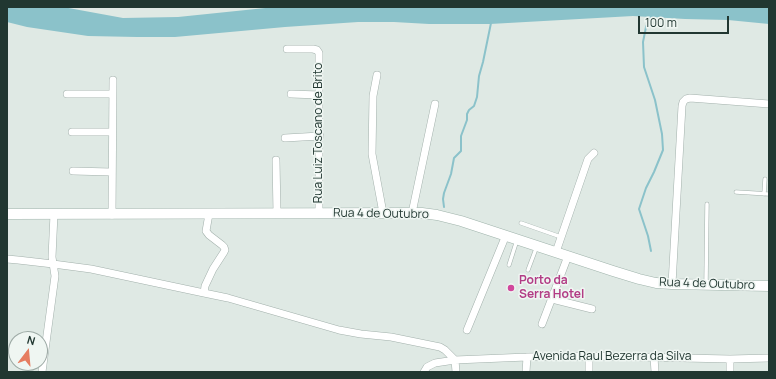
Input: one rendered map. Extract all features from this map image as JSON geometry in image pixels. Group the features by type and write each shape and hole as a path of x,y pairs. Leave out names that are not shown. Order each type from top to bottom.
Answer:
{"main road":[{"name":"Rua 4 de Outubro","path":"7,214 112,215 412,213 437,215 460,220 639,279 656,283 769,286"}],"street":[{"name":"Rua Luiz Toscano de Brito","path":"287,49 313,49 317,50 319,53 319,213"},
{"path":"377,75 373,96 372,154 383,213"},
{"path":"112,80 112,215"},
{"path":"67,94 112,94"},
{"path":"291,94 319,95"},
{"path":"672,284 683,102 690,98 769,104"},
{"path":"412,213 435,104"},
{"path":"72,132 112,132"},
{"path":"285,138 320,136"},
{"path":"556,252 588,159 594,153"},
{"path":"276,160 277,213"},
{"path":"73,171 111,172"},
{"path":"42,372 55,276 52,257 54,214"},
{"path":"204,292 213,268 225,250 224,247 206,231 209,214"},
{"path":"467,330 506,235"},
{"path":"542,324 568,256"},
{"path":"7,260 53,264 108,272 204,292 339,330 391,337 440,347 455,360 456,372"},
{"path":"552,299 592,309"},
{"path":"589,356 589,372"},
{"name":"Avenida Raul Bezerra da Silva","path":"424,372 427,367 435,363 455,360 527,357 589,356 769,358"},
{"path":"526,372 527,357"},
{"path":"654,357 654,372"},
{"path":"730,358 730,372"}],"lane":[{"path":"764,194 765,179"},
{"path":"736,192 769,194"},
{"path":"706,204 706,285"},
{"path":"521,223 561,237"},
{"path":"509,265 518,239"},
{"path":"528,270 537,245"}],"water":[{"path":"7,7 63,7 123,18 178,17 275,7 769,7 769,24 728,20 633,16 490,24 358,22 175,37 88,36 27,27 7,22"}],"waterway":[{"path":"651,15 646,27 643,42 644,67 655,100 662,134 663,150 646,188 639,209 648,236 651,251"},
{"path":"444,207 444,193 451,174 454,158 461,151 461,136 467,120 467,114 474,106 477,97 479,76 491,23"}],"place":[{"name":"Porto da Serra Hotel","path":"511,288"}]}
